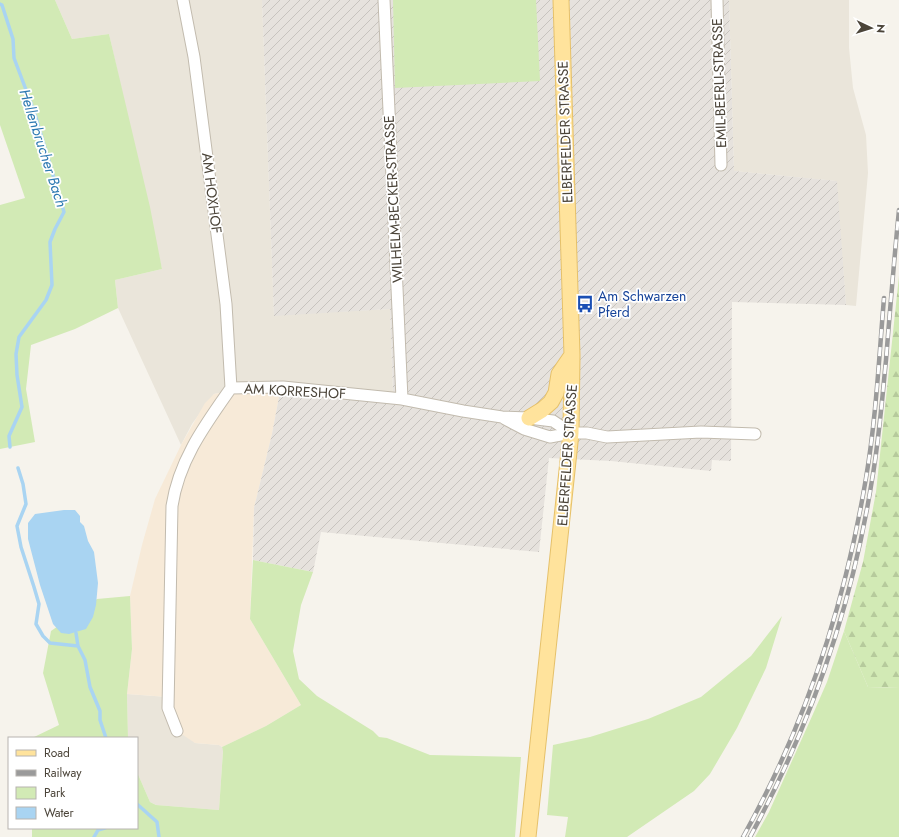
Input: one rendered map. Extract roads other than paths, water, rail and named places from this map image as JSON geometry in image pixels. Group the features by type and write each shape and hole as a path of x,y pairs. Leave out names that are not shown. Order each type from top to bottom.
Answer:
{"main road":[{"name":"ELBERFELDER STRASSE","path":"528,837 571,433 572,355 561,0"},
{"path":"529,418 551,402 556,393 559,374 572,355"}],"street":[{"name":"AM HOXHOF","path":"183,0 194,56 226,304 231,388"},
{"name":"WILHELM-BECKER-STRASSE","path":"384,0 402,399"},
{"name":"EMIL-BEERLI-STRASSE","path":"717,0 721,165"},
{"name":"AM KORRESHOF","path":"177,731 168,708 169,587 173,500 181,468 206,424 231,388 282,387 402,399 502,417 552,421 571,433"},
{"name":"AM KORRESHOF","path":"502,417 524,429 550,437 571,433"},
{"path":"571,433 587,433 608,437 701,432 755,434"}],"water":[{"path":"75,510 80,516 80,522 84,526 88,541 94,552 98,583 96,605 93,617 86,629 69,634 61,633 53,624 40,585 28,539 28,523 35,514"}],"waterway":[{"name":"Hellenbrucher Bach","path":"0,4 2,5 13,39 14,58 34,111 64,212 50,242 52,285 46,300 19,337 16,354 17,375 22,407 9,436 10,447"},
{"name":"Hellenbrucher Bach","path":"18,468 23,484 26,504 17,526 21,547 39,604 36,624 43,636 50,643 78,646 85,660 90,687 100,711 100,720 106,737"},
{"path":"76,633 78,646"},
{"path":"138,805 157,822 159,837"},
{"name":"Hellenbrucher Bach","path":"94,837 98,830 102,829"}],"railway":[{"path":"750,837 772,795 810,708 841,619 864,527 877,450 899,210"},
{"path":"743,837 765,795 804,708 820,663 847,572 869,456 877,388 884,298"}],"place":[{"name":"Am Schwarzen Pferd","path":"585,304"}]}
